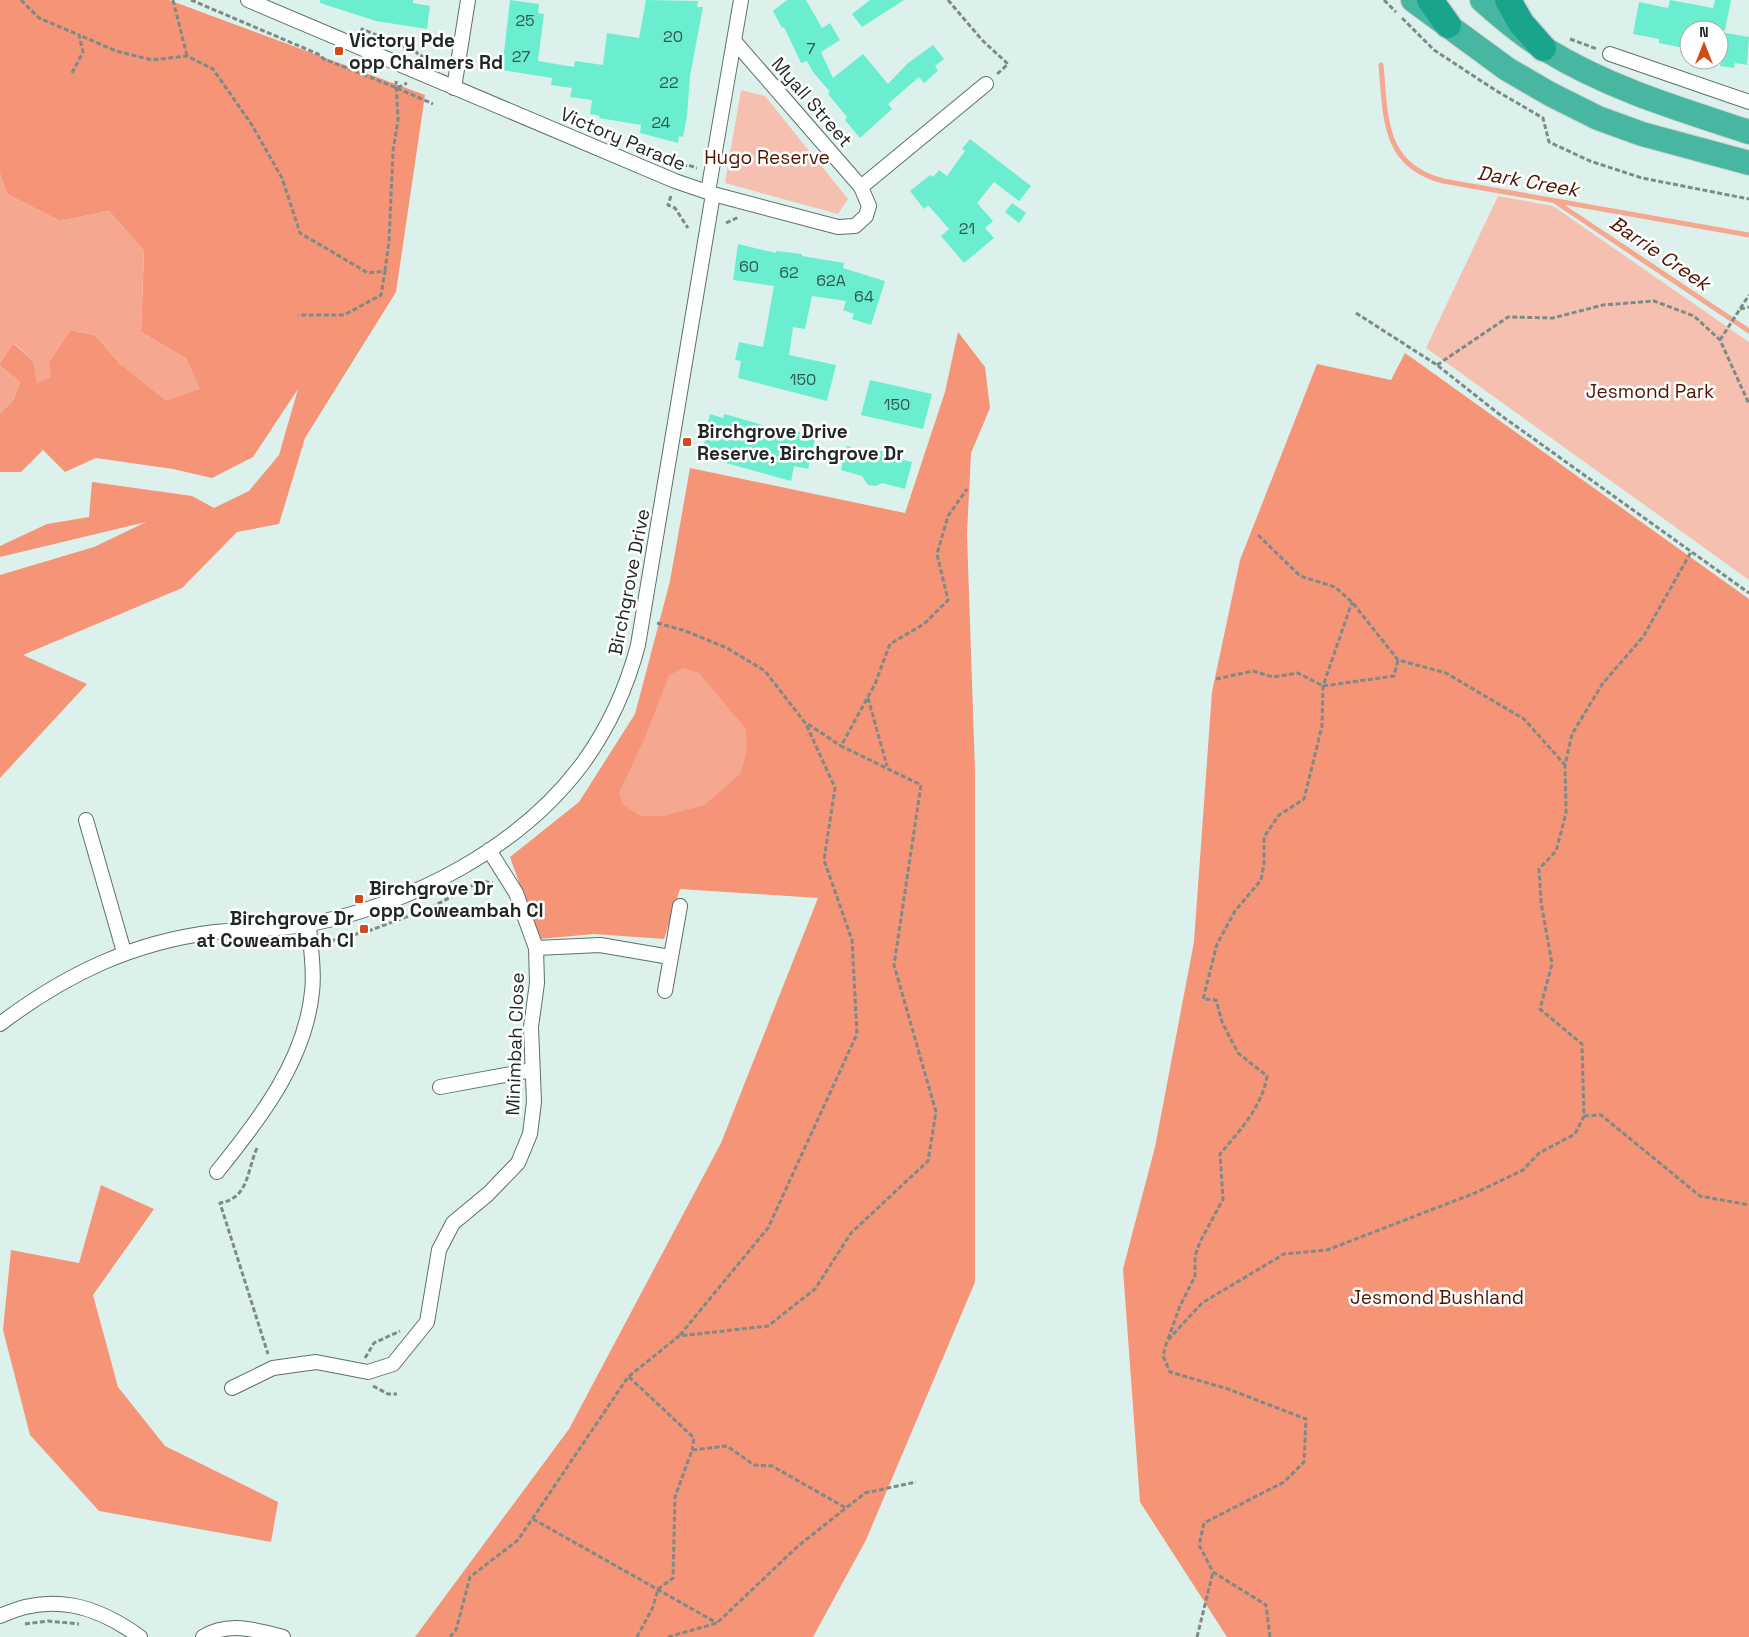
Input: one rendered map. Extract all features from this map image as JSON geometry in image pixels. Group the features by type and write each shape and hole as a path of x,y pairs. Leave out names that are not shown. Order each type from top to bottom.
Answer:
{"highway":[{"path":"1413,0 1507,70 1598,118 1642,134 1749,163"},
{"path":"1430,0 1448,25"},
{"path":"1482,0 1553,42"},
{"path":"1508,0 1521,23 1553,42 1596,77 1624,89 1749,132"}],"street":[{"name":"Victory Parade","path":"248,0 675,181 711,193 846,228 855,226 868,212 868,200 861,187"},
{"path":"454,88 468,0"},
{"name":"Birchgrove Drive","path":"0,1024 34,998 72,975 124,952 184,937 309,924 381,904 441,878 489,850 542,808 584,762 623,692 631,672 644,620 742,0"},
{"name":"Myall Street","path":"735,42 861,187"},
{"path":"1610,54 1749,102"},
{"path":"861,187 986,84"},
{"path":"86,820 124,952"},
{"name":"Minimbah Close","path":"232,1388 273,1368 316,1362 365,1372 393,1364 427,1322 439,1250 453,1223 488,1194 518,1163 531,1126 534,1102 531,1027 537,983 536,948 516,892 489,850"},
{"path":"665,992 680,906"},
{"path":"217,1172 246,1136 298,1052 308,1016 312,990 309,924"},
{"path":"536,948 600,945 670,956"},
{"path":"440,1088 532,1070"},
{"path":"0,1616 22,1607 47,1603 72,1605 98,1611 121,1623 140,1637"},
{"path":"203,1637 210,1632 249,1628 283,1637"}],"path":[{"path":"22,0 40,18 116,51 152,60 187,56 214,69 252,125 282,178 300,234 368,273 385,271"},
{"path":"173,0 187,56"},
{"path":"191,0 318,54 324,60 433,104"},
{"path":"948,0 982,40 1008,64"},
{"path":"1384,0 1434,50 1495,90 1543,118 1549,142 1590,161 1642,178 1749,199"},
{"path":"359,36 362,29 415,51 419,55 457,68"},
{"path":"72,73 83,52 79,35"},
{"path":"1553,42 1610,54"},
{"path":"298,314 344,314 381,295 389,241 393,150 398,120 396,81"},
{"path":"397,88 406,84"},
{"path":"671,196 668,205 675,208 688,228"},
{"path":"1720,340 1749,295"},
{"path":"1437,365 1508,317 1553,318 1603,304 1654,301 1694,316 1720,340 1749,404"},
{"path":"1740,309 1749,307"},
{"path":"1356,313 1437,365 1499,414 1749,593"},
{"path":"840,746 875,684 890,644 924,624 948,600 937,554 948,516 967,489"},
{"path":"1258,535 1300,576 1335,587 1352,602 1398,660 1446,673 1524,719 1565,765"},
{"path":"1167,1342 1202,1303 1284,1254 1327,1250 1475,1193 1523,1170 1539,1153 1575,1134 1584,1116 1582,1044 1540,1009 1552,964 1541,902 1539,869 1556,851 1566,813 1565,765 1572,734 1603,683 1643,637 1691,552"},
{"path":"1270,1637 1266,1605 1213,1572 1199,1545 1204,1523 1284,1482 1304,1462 1306,1419 1228,1390 1170,1372 1163,1356 1180,1306 1195,1276 1195,1256 1200,1242 1223,1199 1220,1154 1239,1131 1265,1090 1267,1076 1238,1053 1222,1022 1216,1000 1203,998 1217,944 1234,911 1261,880 1264,864 1264,837 1279,815 1304,799 1322,726 1322,686 1352,602"},
{"path":"450,1637 456,1630 470,1576 518,1540 628,1377 679,1336 768,1228 857,1034 852,940 824,860 835,788 806,724 765,671 727,648 683,630 644,620"},
{"path":"1216,679 1253,671 1273,677 1298,673 1322,686 1394,676 1398,660"},
{"path":"868,698 888,767"},
{"path":"679,1336 768,1326 815,1289 851,1233 928,1161 936,1112 894,965 920,785 888,767 840,746 806,724"},
{"path":"325,950 334,940 400,920 481,881 488,881 497,887"},
{"path":"1584,1116 1601,1115 1700,1196 1749,1205"},
{"path":"220,1203 267,1355"},
{"path":"397,1394 388,1394 370,1384 365,1372 364,1360 374,1342 404,1328"},
{"path":"628,1377 694,1438 692,1450 675,1497 673,1578 658,1589 653,1607 637,1637"},
{"path":"692,1450 727,1446 754,1465 772,1466 846,1508"},
{"path":"668,1637 717,1623 798,1546 865,1493 916,1482"},
{"path":"533,1518 717,1623"},
{"path":"1196,1637 1213,1572"},
{"path":"23,1624 48,1621 84,1625"}],"green space":[{"path":"0,0 169,0 425,95 396,292 305,438 279,524 237,532 182,588 23,655 87,684 0,778 0,575 94,547 146,522 0,557 0,546 47,524 89,517 92,482 192,496 214,508 249,491 279,455 298,389 253,457 212,478 173,469 96,458 65,472 43,450 21,472 0,472 0,413 14,399 20,382 0,366 0,363 13,343 33,361 49,362 70,330 95,335 121,365 187,359 141,332 144,251 109,211 60,221 7,194 0,174"},
{"name":"Hugo Reserve","path":"741,90 765,96 848,199 838,214 725,183"},
{"name":"Jesmond Park","path":"1498,196 1553,206 1749,342 1749,580 1426,348"},
{"path":"958,332 985,367 990,408 971,453 967,534 975,770 975,1282 866,1540 813,1637 415,1637 569,1429 721,1143 818,898 680,889 664,939 594,934 539,939 510,857 579,802 635,714 670,581 690,468 905,513 945,392"},
{"name":"Jesmond Bushland","path":"1405,353 1749,599 1749,1637 1227,1637 1140,1502 1123,1269 1155,1147 1194,942 1212,692 1240,560 1317,364 1391,380"},
{"path":"101,1185 154,1209 93,1295 118,1387 165,1446 278,1502 271,1542 99,1511 30,1435 3,1330 11,1250 79,1263"}],"shaded area":[{"path":"0,174 7,194 60,221 109,211 144,251 141,332 187,359 200,389 166,401 121,365 95,335 70,330 49,362 51,377 37,384 33,361 14,343 0,363"},
{"path":"0,366 20,382 14,399 0,413"},
{"path":"684,668 699,673 746,729 747,750 741,773 705,805 664,816 641,816 623,805 619,793 645,737 669,675"}],"building":[{"path":"320,0 413,0 413,3 430,6 427,29 376,21 320,3"},
{"path":"510,0 539,4 538,13 544,14 538,61 574,67 575,61 603,65 607,33 639,38 646,0 698,1 697,7 703,7 690,76 687,116 683,137 679,136 678,143 640,133 641,125 599,118 600,116 590,114 592,100 570,97 572,88 551,85 552,78 502,70"},
{"path":"787,0 806,0 822,28 830,23 840,40 821,52 833,78 863,54 888,84 908,63 933,45 944,59 935,66 938,71 924,83 919,77 888,104 892,109 860,138 845,120 847,117 828,94 830,92 813,72 807,61 801,63 784,27 782,28 773,11"},
{"path":"870,0 904,0 862,27 852,14"},
{"path":"1670,0 1713,8 1715,0 1731,0 1727,20 1679,20 1679,47 1659,43 1659,39 1633,34 1639,2 1668,8"},
{"path":"1729,34 1749,37 1747,65 1735,63 1734,68 1729,67"},
{"path":"970,139 1031,186 1019,201 994,182 977,203 993,221 985,228 994,238 964,263 941,236 949,229 928,205 924,209 910,191 930,175 933,177 939,170 947,176 965,151 962,149"},
{"path":"1012,203 1026,213 1019,223 1005,212"},
{"path":"738,244 776,253 776,251 802,254 802,256 844,263 843,268 885,281 871,325 852,319 854,314 843,310 846,301 812,296 805,329 793,327 789,355 836,365 827,401 738,378 741,361 735,360 739,342 763,347 774,286 733,280"},
{"path":"870,380 932,394 923,429 861,415"},
{"path":"710,414 723,418 724,414 782,431 783,428 800,432 799,435 815,439 808,469 794,466 791,481 700,456 708,431 706,431"},
{"path":"846,446 867,451 883,451 882,454 912,462 905,489 882,483 876,486 868,485 862,476 841,470"}],"waterway":[{"name":"Dark Creek","path":"1381,65 1384,103 1391,136 1398,151 1408,163 1423,174 1443,181 1749,235"},
{"name":"Barrie Creek","path":"1556,202 1749,331"}],"place":[{"name":"Victory Pde opp Chalmers Rd","path":"339,51"},
{"name":"Birchgrove Drive Reserve, Birchgrove Dr","path":"687,442"},
{"name":"Birchgrove Dr opp Coweambah Cl","path":"359,899"},
{"name":"Birchgrove Dr at Coweambah Cl","path":"364,929"}]}
